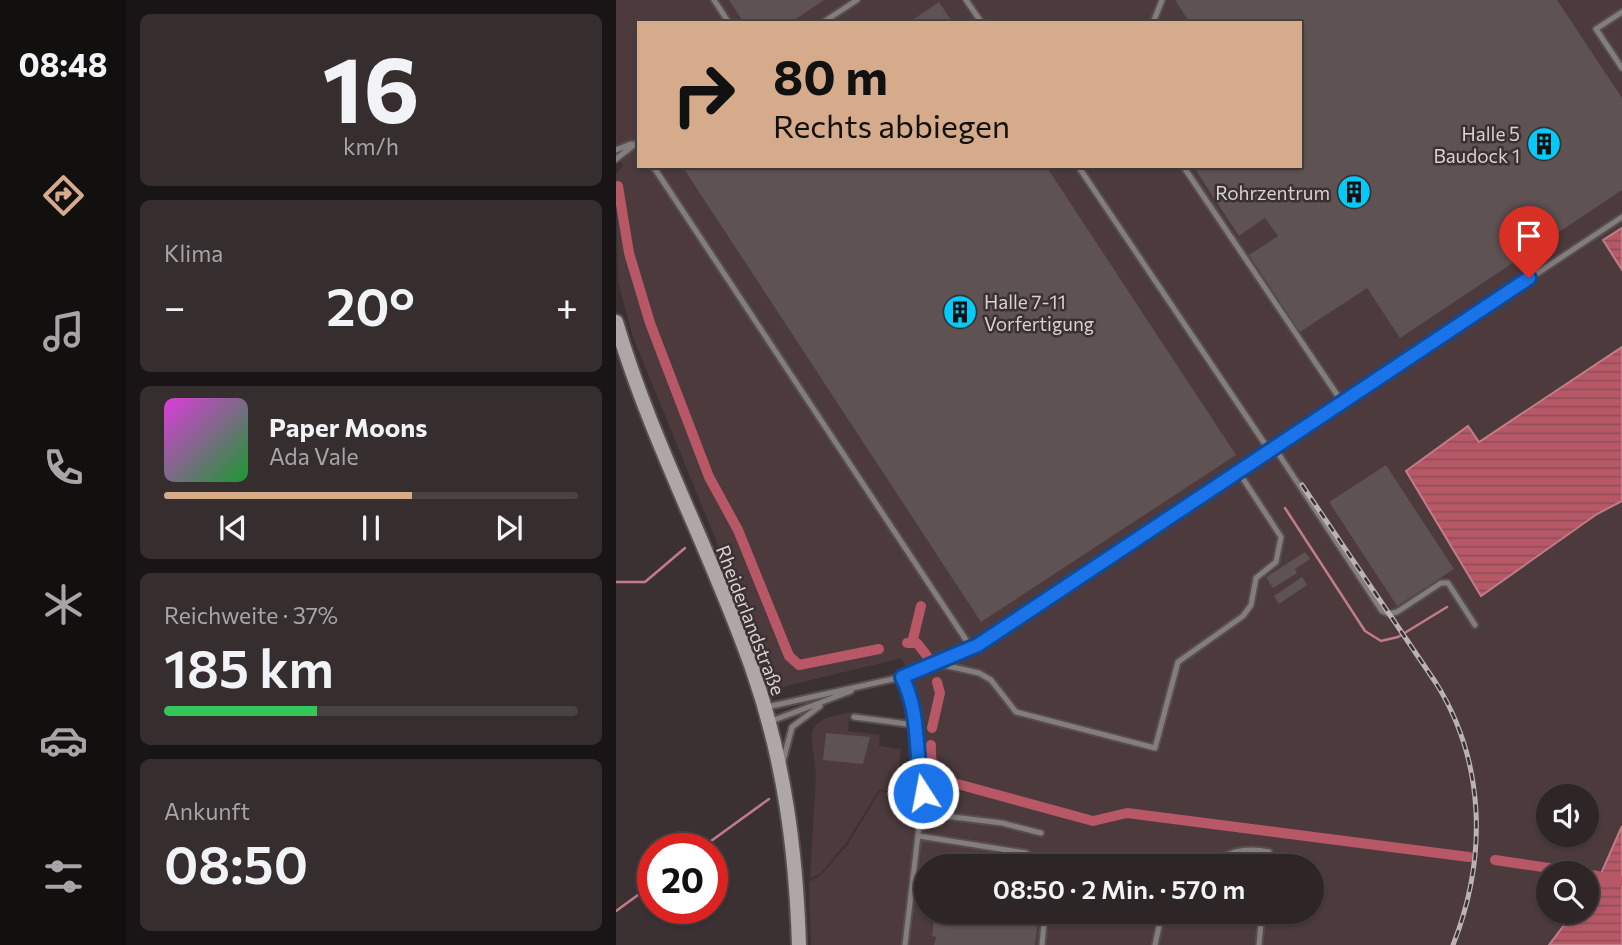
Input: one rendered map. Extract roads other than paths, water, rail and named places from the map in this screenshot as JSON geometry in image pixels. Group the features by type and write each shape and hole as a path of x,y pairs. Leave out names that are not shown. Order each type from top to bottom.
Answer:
{"main road":[{"name":"Rheiderlandstraße","path":"616,321 642,398 752,667 767,715 782,771 794,846 799,945"}],"lane":[{"path":"714,0 728,21"},
{"path":"825,21 857,0"},
{"path":"966,0 981,21"},
{"path":"1154,21 1162,0"},
{"path":"1622,12 1596,29 1622,68"},
{"path":"616,150 637,142"},
{"path":"616,159 637,143"},
{"path":"654,168 972,649"},
{"path":"1079,168 1382,611 1389,614 1396,612 1441,583 1448,583 1475,625"},
{"path":"1184,168 1342,402"},
{"path":"767,715 867,684 902,677 972,649 1622,217"},
{"path":"936,663 979,673 990,680 1016,712 1155,748 1178,663 1243,616 1251,605 1256,578 1276,562 1281,537 1238,471"},
{"path":"902,677 913,699 917,763 923,797 905,945"},
{"path":"767,715 825,701 867,684"},
{"path":"782,771 784,748 792,727 825,701"},
{"path":"854,717 915,725"},
{"path":"921,813 1002,823 1041,833"},
{"path":"919,836 1027,854"},
{"path":"1225,854 1248,848 1269,854"},
{"path":"1042,945 1044,924"},
{"path":"1156,945 1160,924"},
{"path":"1259,945 1261,924"}],"waterway":[{"path":"618,186 629,253 650,323 709,477 738,530 789,656 799,665 879,649"},
{"path":"1285,508 1365,631 1381,641 1398,637 1447,607"},
{"path":"616,582 645,582 685,548"},
{"path":"912,643 921,606"},
{"path":"907,643 917,643 927,656"},
{"path":"932,728 940,693 937,682"},
{"path":"931,745 934,767 950,782 1093,821 1127,813 1469,857"},
{"path":"722,833 769,799"},
{"path":"1495,860 1536,866"},
{"path":"1599,876 1622,881"},
{"path":"616,911 637,896"}],"railway":[{"path":"1302,485 1436,683 1465,746 1476,812 1476,845 1472,879 1453,945"}],"place":[{"name":"Halle 5 Baudock 1","path":"1544,144"},
{"name":"Rohrzentrum","path":"1354,192"},
{"name":"Halle 7-11 Vorfertigung","path":"960,312"}]}
